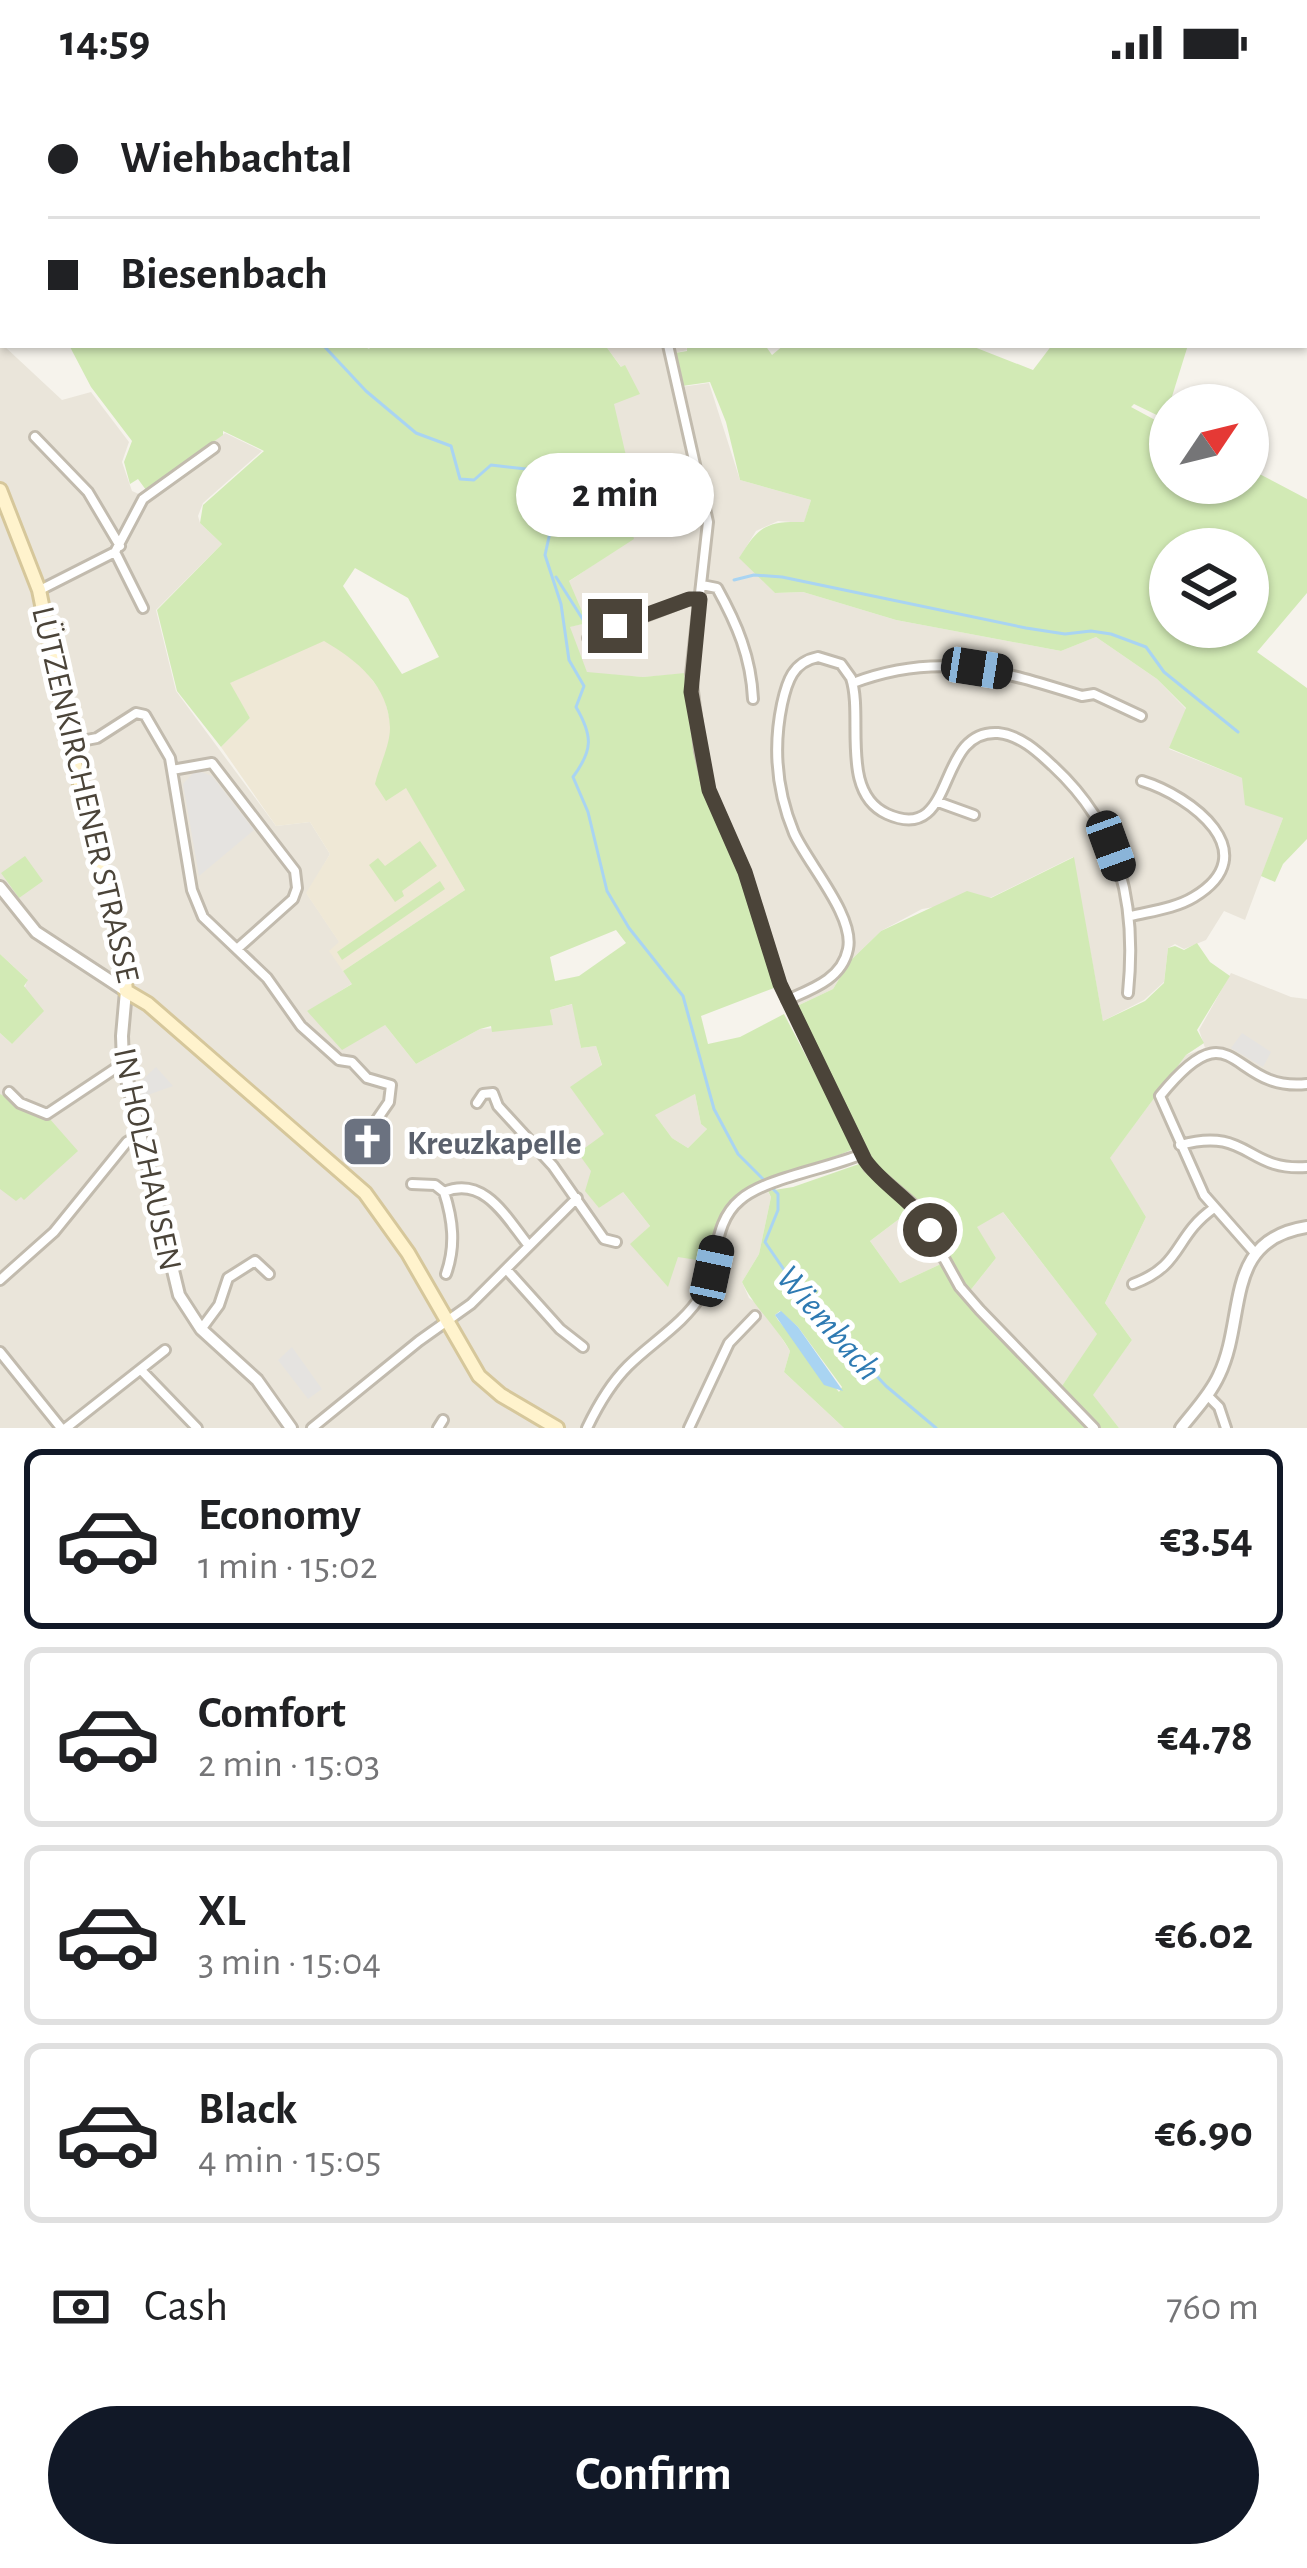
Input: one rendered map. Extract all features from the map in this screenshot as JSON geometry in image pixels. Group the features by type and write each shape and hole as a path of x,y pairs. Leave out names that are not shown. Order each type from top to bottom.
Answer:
{"main road":[{"name":"LÜTZENKIRCHENER STRASSE","path":"0,490 39,590 70,743 122,953 126,991 148,1004 365,1192 408,1253 486,1383 557,1428"},
{"path":"122,953 148,1004"}],"street":[{"path":"669,348 706,507 691,673 700,751 709,790 745,872 787,1000 862,1154 877,1175 915,1206 960,1287 1094,1428"},
{"path":"35,437 88,492 143,608"},
{"path":"39,590 117,549 143,499 214,448"},
{"path":"702,585 717,588 736,622 752,671 753,699"},
{"path":"588,638 689,599 700,599"},
{"path":"787,1000 816,988 841,968 849,941 843,915 816,874 787,814 777,749 792,674 806,660 830,658 841,664 853,683 856,748 868,798 877,808 899,818 921,815 938,802 953,760 969,741 994,733 1027,745 1067,780 1100,824 1120,869 1133,942 1128,993"},
{"path":"853,683 916,665 953,664 1001,672 1082,696 1094,694 1141,716"},
{"path":"70,743 97,738 140,712 166,748 194,897 209,925 268,978 301,1026 323,1048 352,1062 367,1078 392,1085 389,1102 367,1134"},
{"path":"172,770 212,763 296,863 293,899 237,950"},
{"path":"1131,916 1198,895 1214,880 1225,853 1222,837 1207,816 1142,781"},
{"path":"938,802 974,814"},
{"path":"0,887 36,932 126,991"},
{"path":"102,975 114,970 122,953"},
{"name":"IN HOLZHAUSEN","path":"126,991 124,1063 174,1281 201,1329 257,1380 291,1428"},
{"path":"124,1012 132,1005 148,1004"},
{"path":"1256,1253 1214,1208 1160,1096 1197,1057 1217,1052 1276,1082 1307,1084"},
{"path":"9,1092 47,1114 124,1063"},
{"path":"498,1106 577,1198 604,1239 616,1242"},
{"path":"0,1280 39,1248 127,1142 142,1133"},
{"path":"1180,1145 1202,1139 1231,1140 1275,1166 1307,1167"},
{"path":"587,1428 624,1370 694,1304 712,1271 726,1215 738,1201 769,1184 862,1154"},
{"path":"412,1184 435,1185 444,1192 453,1218 446,1274"},
{"path":"444,1192 471,1188 487,1195 529,1246"},
{"path":"312,1428 507,1270 577,1198"},
{"path":"1133,1284 1165,1269 1190,1227 1214,1208"},
{"path":"1181,1428 1207,1395 1227,1354 1242,1279 1256,1253 1284,1233 1307,1227"},
{"path":"201,1329 236,1271 255,1261 269,1274"},
{"path":"507,1270 560,1329 583,1347"},
{"path":"688,1428 729,1343 755,1316"},
{"path":"0,1352 64,1428 165,1350"},
{"path":"141,1370 196,1428"},
{"path":"1207,1395 1219,1407 1226,1428"}],"shaded area":[{"path":"0,348 6,348 62,400 91,392 129,442 122,462 132,491 141,495 225,433 262,451 203,503 200,523 222,544 156,610 176,691 276,826 310,822 330,854 307,894 340,943 343,971 353,983 307,1012 385,1025 416,1064 480,1029 552,1025 550,1010 573,1004 581,1048 596,1046 602,1066 605,1134 591,1171 599,1208 622,1191 650,1226 631,1244 709,1262 723,1214 760,1178 771,1197 759,1254 742,1282 790,1351 784,1372 844,1428 0,1428 0,1033 12,1044 27,979 0,954"},
{"path":"607,348 687,348 675,353 681,387 709,383 740,480 811,500 804,523 778,521 756,531 740,557 775,593 803,592 896,620 1061,651 1096,637 1157,679 1186,709 1169,749 1242,778 1283,818 1245,920 1224,911 1206,940 1184,949 1175,944 1168,948 1164,982 1144,1000 1103,1021 1073,857 990,898 922,909 881,931 850,961 833,989 795,1007 751,878 715,792 695,673 643,677 587,673 569,627 586,623 568,582 633,538 590,490 588,481 622,368"},
{"path":"324,640 358,661 384,696 406,787 465,890 343,971 329,951 339,942 306,893 330,854 310,822 276,826 221,747 250,718 229,683"},
{"path":"196,770 212,776 254,830 199,876 183,784"},
{"path":"1231,973 1307,999 1307,1428 1119,1428 1092,1395 1132,1340 1105,1303 1146,1217 1109,1159 1186,1055 1205,1048 1199,1030"},
{"path":"1242,1033 1271,1052 1263,1067 1231,1048"},
{"path":"156,1067 173,1086 142,1097 138,1084"},
{"path":"695,1094 701,1124 707,1129 688,1148 672,1138 654,1114"},
{"path":"911,1210 943,1263 900,1283 870,1241"},
{"path":"1002,1211 1098,1335 1062,1386 969,1292 996,1258 976,1227"},
{"path":"292,1347 322,1389 308,1399 278,1360"}],"green space":[{"path":"71,348 607,348 621,367 625,365 640,394 614,404 627,460 588,482 590,489 617,480 634,539 569,581 587,623 570,627 587,672 643,677 685,673 702,785 742,880 774,988 701,1016 708,1044 740,1037 784,1014 851,1150 746,1189 722,1214 709,1262 678,1257 668,1287 630,1244 650,1226 623,1192 599,1208 585,1191 591,1171 578,1153 604,1134 570,1087 602,1065 596,1046 581,1048 572,1004 550,1010 553,1025 492,1032 491,1026 480,1029 416,1064 385,1025 342,1050 307,1011 352,984 343,971 465,890 406,788 386,801 375,784 390,735 384,699 369,676 336,648 324,641 230,683 250,718 221,747 177,691 157,610 222,544 200,523 203,505 264,451 223,431 146,490 138,479 130,484 124,462 132,441 91,387","holes":["355,568 408,598 439,657 402,674 343,586","616,930 626,943 579,976 555,981 550,957","695,1094 701,1124 707,1129 688,1148 672,1138 655,1115"]},
{"path":"687,348 767,348 772,355 780,348 977,348 1033,370 1050,348 1187,348 1176,384 1149,384 1149,411 1134,404 1131,407 1149,417 1149,504 1269,504 1269,479 1307,499 1307,593 1269,638 1269,528 1149,528 1149,648 1260,648 1257,652 1307,688 1307,839 1283,864 1275,882 1261,876 1283,818 1245,805 1242,778 1169,748 1186,708 1157,679 1096,637 1061,651 896,620 803,592 775,593 739,558 765,528 804,522 811,500 740,480 710,382 682,386 675,353"},
{"path":"420,841 437,866 402,891 404,896 395,902 369,865 378,858 385,866"},
{"path":"25,856 43,881 19,898 1,873"},
{"path":"1074,857 1103,1021 1145,1001 1164,983 1168,948 1184,950 1197,943 1210,962 1230,976 1197,1030 1204,1043 1186,1055 1110,1158 1146,1217 1105,1303 1132,1340 1093,1395 1119,1428 1100,1428 1062,1386 1097,1334 1003,1212 977,1227 996,1258 969,1292 913,1197 877,1168 795,1007 833,989 850,961 881,931 967,891 991,898"},
{"path":"440,881 445,889 342,960 337,952"},
{"path":"0,954 28,980 24,986 44,1011 12,1044 0,1033"},
{"path":"0,1094 49,1118 78,1151 24,1200 16,1201 0,1189"},
{"path":"859,1164 911,1210 870,1241 900,1283 943,1263 969,1305 1088,1428 844,1428 784,1372 790,1351 742,1282 759,1254 771,1197 768,1191","holes":["780,1311 798,1327 842,1387 839,1392 775,1315"]}],"water":[{"path":"781,1311 798,1327 843,1391 824,1385 775,1315"}],"waterway":[{"name":"Wiembach","path":"326,348 366,391 416,433 451,446 460,479 474,480 491,465 526,469 549,495 553,519 545,555 561,604 569,660 584,686 576,707 588,743 573,777 588,812 607,891 629,928 683,996 714,1109 738,1154 778,1194 778,1210 765,1242 802,1296 886,1386 936,1428"},
{"path":"734,580 754,575 782,577 1026,628 1111,634 1146,647 1164,672 1238,732"},
{"path":"556,577 587,626"},
{"path":"681,598 694,593"},
{"path":"673,601 677,600"},
{"path":"654,607 668,603"},
{"path":"641,612 650,609"},
{"path":"627,617 638,613"},
{"path":"617,621 625,618"},
{"path":"604,625 610,623"},
{"path":"593,629 599,627"},
{"path":"833,1085 875,1167"}],"place":[{"name":"Kreuzkapelle","path":"368,1142"}],"route":[{"path":"615,626 700,599 691,692 700,751 709,790 745,872 773,967 865,1160 915,1206 930,1230"}]}
